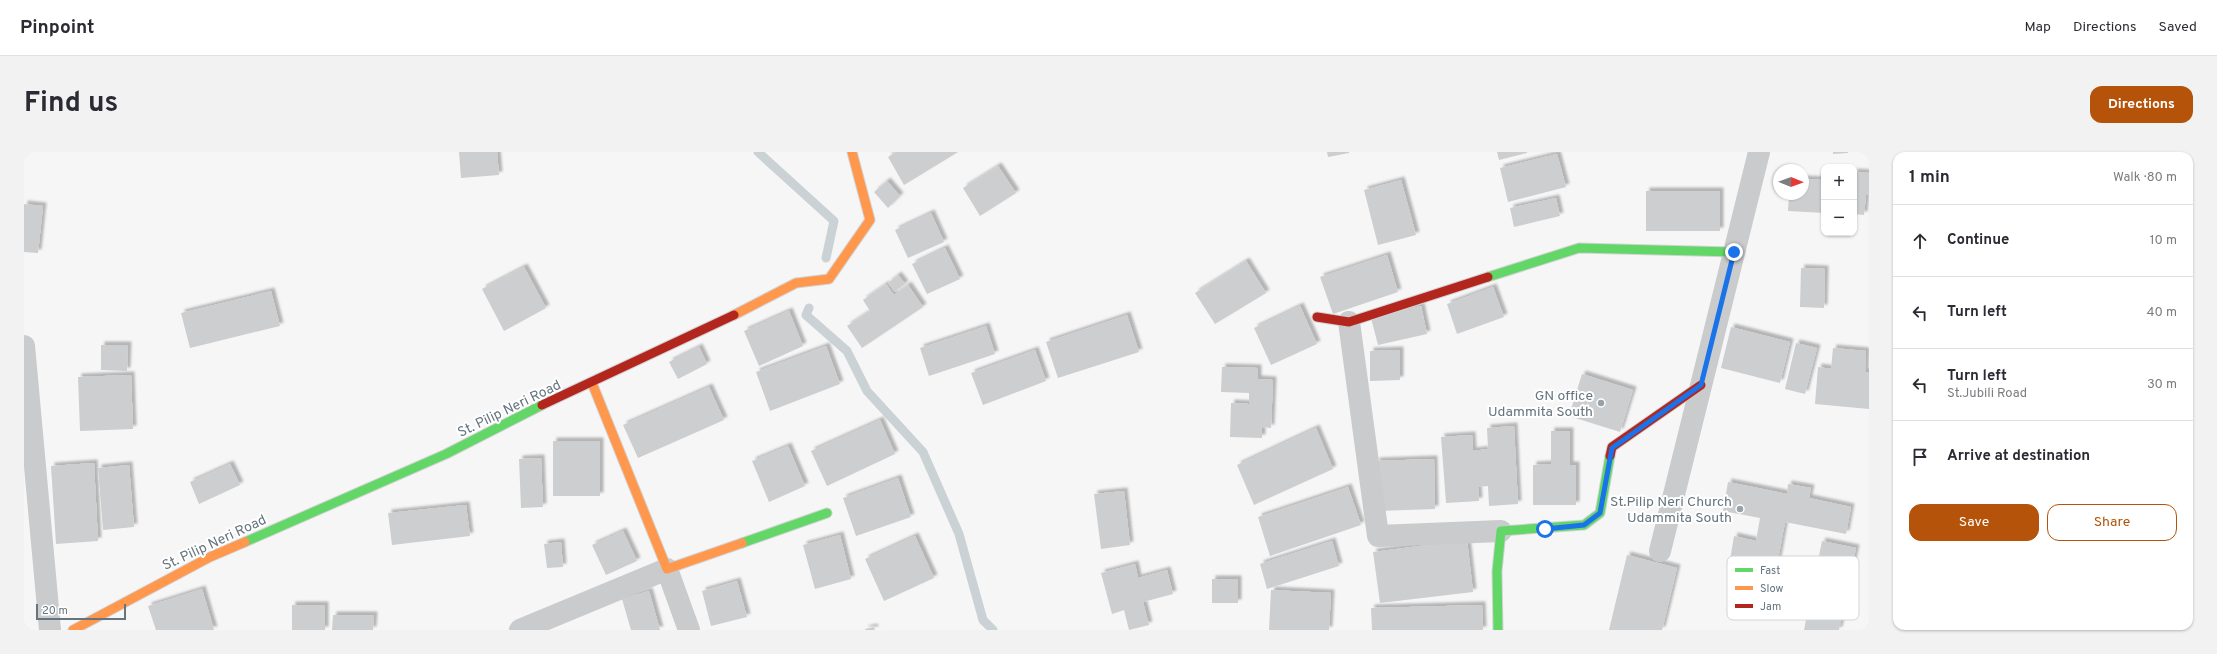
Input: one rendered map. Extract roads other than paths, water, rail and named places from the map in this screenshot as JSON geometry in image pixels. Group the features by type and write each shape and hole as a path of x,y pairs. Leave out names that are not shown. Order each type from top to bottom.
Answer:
{"street":[{"name":"St. Pilip Neri Road","path":"73,630 210,557 446,454 544,404 592,383 728,318 796,283 829,279 870,220 852,152"},
{"path":"1660,551 1759,152"},
{"path":"1316,317 1349,322 1579,248 1734,252"},
{"path":"1349,322 1378,536 1501,531 1584,525 1600,513 1612,448 1701,385"},
{"path":"24,346 50,630"},
{"path":"592,383 667,569 689,630"},
{"path":"520,630 667,569 826,513"},
{"path":"1498,630 1497,585 1501,531"}],"waterway":[{"path":"758,152 834,221 826,258"},
{"path":"809,308 806,315 847,351 867,391 923,452 959,534 983,620 993,630"}],"place":[{"name":"GN office Udammita South","path":"1601,403"},
{"name":"St.Pilip Neri Church Udammita South","path":"1740,509"}]}
